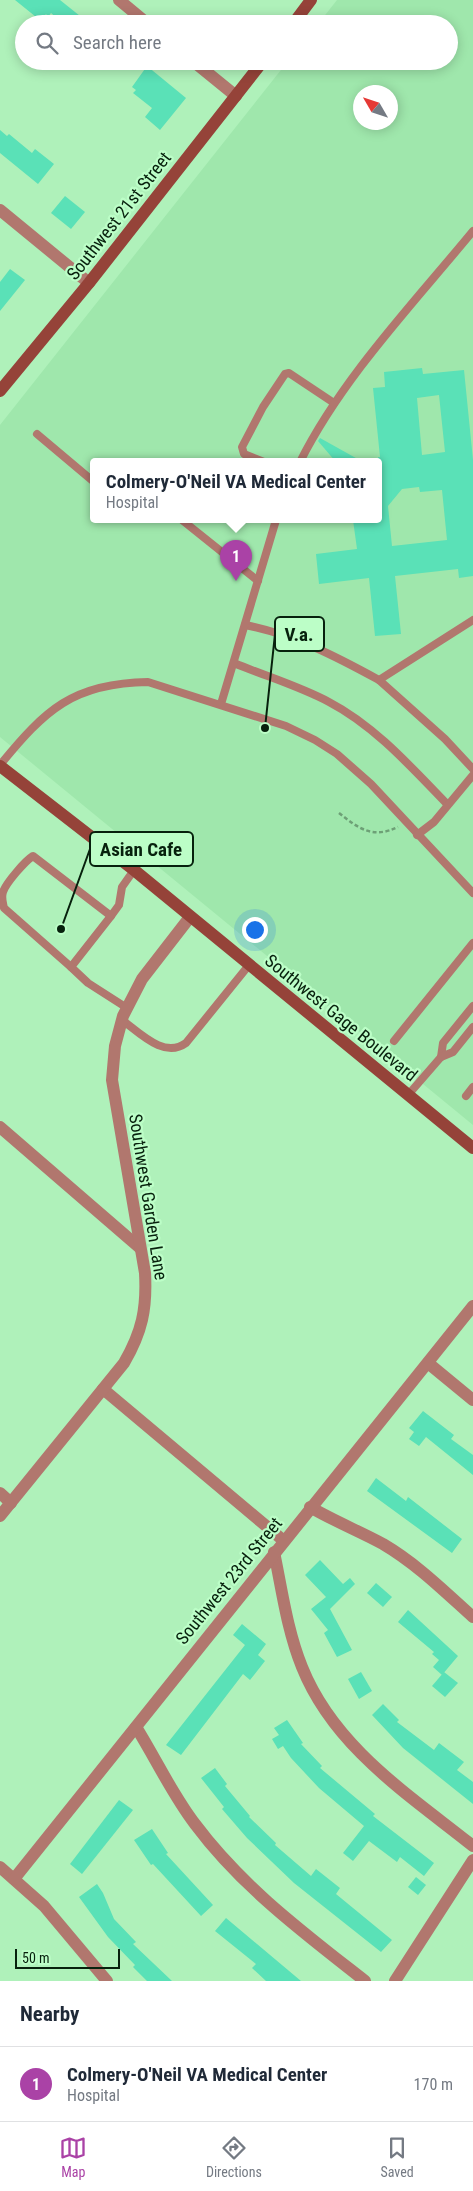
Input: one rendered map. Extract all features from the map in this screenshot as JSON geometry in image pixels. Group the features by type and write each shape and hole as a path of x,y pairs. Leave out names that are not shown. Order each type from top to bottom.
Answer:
{"main road":[{"path":"300,15 311,0"},
{"name":"Southwest 21st Street","path":"0,391 89,283 256,70"},
{"name":"Southwest Gage Boulevard","path":"0,765 134,870 473,1148"}],"street":[{"path":"119,0 137,15"},
{"path":"204,70 236,96"},
{"path":"0,210 89,283"},
{"name":"Southwest Garden Lane","path":"0,1516 103,1389 131,1351 143,1321 146,1297 145,1273 112,1080 115,1046 124,1014 142,979 190,917"},
{"path":"0,1126 140,1248"},
{"name":"Southwest 23rd Street","path":"14,1879 274,1552 473,1306"},
{"path":"428,1363 473,1400"},
{"path":"103,1389 284,1541"},
{"path":"0,1493 11,1502"},
{"path":"310,1508 382,1544 413,1564 473,1617"},
{"path":"274,1552 291,1635 309,1683 328,1715 358,1752 473,1846"},
{"path":"136,1727 189,1816 222,1858 272,1907 365,1981"},
{"path":"395,1981 473,1860"},
{"path":"0,1867 44,1906 107,1981"}],"lane":[{"path":"302,458 320,424 346,386 473,231"},
{"path":"254,458 244,454 242,447 263,407 284,374 289,373 334,403"},
{"path":"37,434 90,479"},
{"path":"186,523 258,581"},
{"path":"221,704 275,523"},
{"path":"379,680 473,620"},
{"path":"245,625 262,628 312,646 379,680 439,733 473,769"},
{"path":"234,663 306,691 337,707 380,738 447,804"},
{"path":"0,765 24,736 48,713 73,697 101,686 124,682 148,682 286,726 315,740 337,754 371,784 473,893"},
{"path":"417,835 434,822 473,775"},
{"path":"111,916 33,856 27,860 3,891 4,908 160,1047 174,1049 186,1043 249,965"},
{"path":"71,967 119,904 122,888 134,870"},
{"path":"394,1041 473,943"},
{"path":"441,1057 443,1043 473,1006"},
{"path":"408,1096 441,1057 453,1052 473,1027"},
{"path":"466,1096 473,1087"}],"path":[{"path":"339,813 357,828 376,833 396,828 406,822"}],"shaded area":[{"path":"337,0 473,0 473,1125 0,737 0,425 281,70 458,70 458,15 325,15"}],"building":[{"path":"15,0 60,0 79,15 53,15 51,13 50,15 34,15"},
{"path":"144,70 152,70 186,98 160,130 145,117 152,108 133,93 136,90 132,87"},
{"path":"0,130 7,136 9,134 32,153 35,149 54,164 38,184 0,153"},
{"path":"65,196 85,212 71,229 51,213"},
{"path":"10,269 25,280 0,311 0,282"},
{"path":"422,368 423,374 464,370 473,460 473,576 459,578 458,569 395,576 401,634 375,636 369,578 319,584 316,554 357,549 353,523 382,523 382,458 378,458 380,457 373,388 385,387 384,372","holes":["439,395 445,452 422,455 417,398","419,487 420,492 442,490 447,540 392,546 388,506 402,489"]},
{"path":"320,438 356,458 333,458 318,441"},
{"path":"423,1411 454,1435 451,1439 473,1455 473,1475 426,1437 419,1446 409,1439 414,1432 409,1428"},
{"path":"376,1478 406,1501 408,1497 462,1539 452,1553 367,1491"},
{"path":"320,1560 343,1584 350,1578 355,1584 330,1609 352,1650 337,1657 324,1633 328,1630 311,1609 326,1597 305,1575"},
{"path":"376,1583 392,1597 383,1607 367,1593"},
{"path":"408,1610 458,1656 442,1675 433,1667 439,1660 432,1654 434,1652 398,1622"},
{"path":"242,1624 266,1644 258,1655 265,1661 250,1680 243,1674 181,1755 166,1745 245,1645 233,1635"},
{"path":"361,1672 372,1691 359,1699 348,1679"},
{"path":"444,1672 458,1683 445,1697 432,1686"},
{"path":"383,1704 399,1720 397,1722 434,1750 439,1743 464,1762 457,1770 473,1782 473,1804 403,1748 372,1715"},
{"path":"287,1720 303,1743 301,1744 322,1766 320,1768 375,1814 373,1816 434,1863 424,1876 400,1857 397,1862 369,1841 353,1861 343,1853 364,1826 319,1788 291,1758 283,1746 278,1749 272,1739 279,1735 274,1728"},
{"path":"215,1768 227,1784 225,1786 249,1817 276,1843 275,1845 311,1876 316,1869 340,1888 336,1894 392,1940 381,1952 294,1883 247,1838 222,1809 224,1807 201,1778"},
{"path":"119,1800 133,1810 82,1874 70,1864"},
{"path":"152,1829 168,1853 166,1854 213,1905 201,1916 153,1864 151,1865 134,1840"},
{"path":"416,1877 426,1885 418,1895 408,1887"},
{"path":"97,1884 114,1919 136,1942 133,1944 172,1981 147,1981 133,1967 135,1965 108,1937 79,1897"},
{"path":"226,1918 301,1981 266,1981 252,1968 256,1964 215,1931"}],"place":[{"name":"Colmery-O'Neil VA Medical Center","path":"236,581"},
{"name":"V.a.","path":"265,728"},
{"name":"Asian Cafe","path":"61,929"}]}
